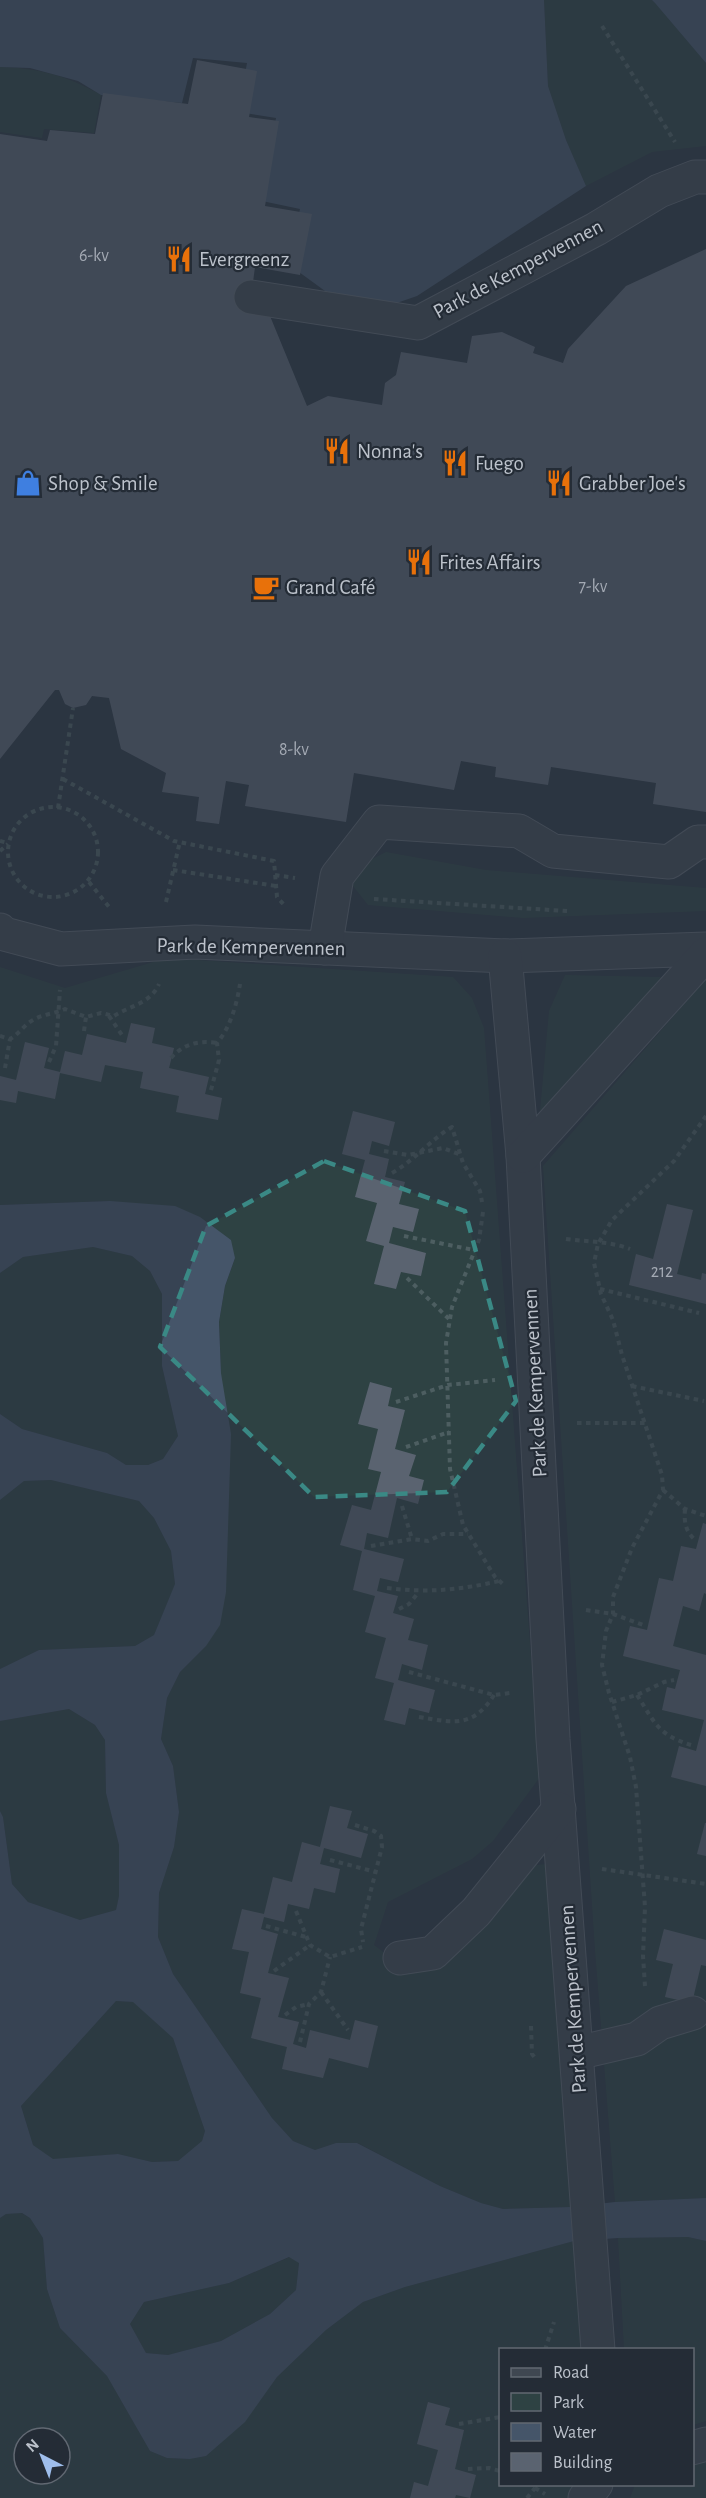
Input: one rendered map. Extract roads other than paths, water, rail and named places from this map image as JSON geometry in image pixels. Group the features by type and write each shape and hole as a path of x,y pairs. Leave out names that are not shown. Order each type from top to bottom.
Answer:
{"lane":[{"name":"Park de Kempervennen","path":"251,297 418,322 596,229 659,191 695,177 706,177"},
{"path":"326,948 337,876 379,822 519,831 554,851 669,862 699,842 706,842"},
{"name":"Park de Kempervennen","path":"0,930 4,934 61,949 195,942 505,956 706,949"},
{"path":"523,1156 706,954"},
{"name":"Park de Kempervennen","path":"505,956 523,1156 552,1706 598,2348"},
{"path":"400,1958 433,1953 476,1912 559,1809"},
{"path":"577,2053 637,2039 660,2023 693,2013"},
{"path":"585,2498 594,2486"}],"water":[{"path":"0,0 544,0 548,86 566,140 586,186 417,296 388,306 325,291 288,264 300,209 262,201 276,118 238,112 247,63 193,58 182,103 101,95 78,81 30,68 0,67"},
{"path":"652,0 706,0 706,63 655,3"},
{"path":"110,1201 175,1206 200,1217 231,1240 235,1258 225,1286 219,1322 221,1373 231,1434 226,1592 220,1625 206,1646 180,1672 167,1698 161,1739 173,1766 179,1812 174,1847 159,1893 158,1937 173,1974 272,2118 293,2141 315,2150 336,2143 357,2143 440,2186 481,2203 503,2209 706,2198 706,2241 688,2237 574,2241 405,2287 363,2302 326,2330 277,2377 245,2422 206,2456 190,2459 167,2458 150,2451 107,2376 60,2328 47,2289 43,2238 30,2218 22,2213 6,2214 0,2218 0,1811 3,1817 12,1884 28,1902 80,1920 116,1910 119,1896 119,1845 106,1793 105,1740 95,1725 69,1709 0,1721 0,1669 39,1650 135,1646 154,1635 175,1584 171,1551 154,1518 139,1501 51,1480 24,1481 0,1500 0,1414 22,1429 107,1453 126,1465 148,1465 163,1459 178,1436 162,1366 162,1294 150,1271 132,1256 93,1247 23,1257 0,1273 0,1205","holes":["116,2001 133,2002 173,2038 205,2131 202,2141 178,2161 152,2162 118,2154 53,2159 33,2145 21,2106","289,2257 299,2263 296,2290 270,2314 221,2341 168,2355 146,2353 130,2324 144,2302 229,2283"]}],"place":[{"name":"Evergreenz","path":"179,259"},
{"name":"Nonna's","path":"337,451"},
{"name":"Fuego","path":"455,463"},
{"name":"Shop & Smile","path":"28,483"},
{"name":"Grabber Joe's","path":"559,483"},
{"name":"Frites Affairs","path":"419,562"},
{"name":"Grand Café","path":"266,587"}]}
